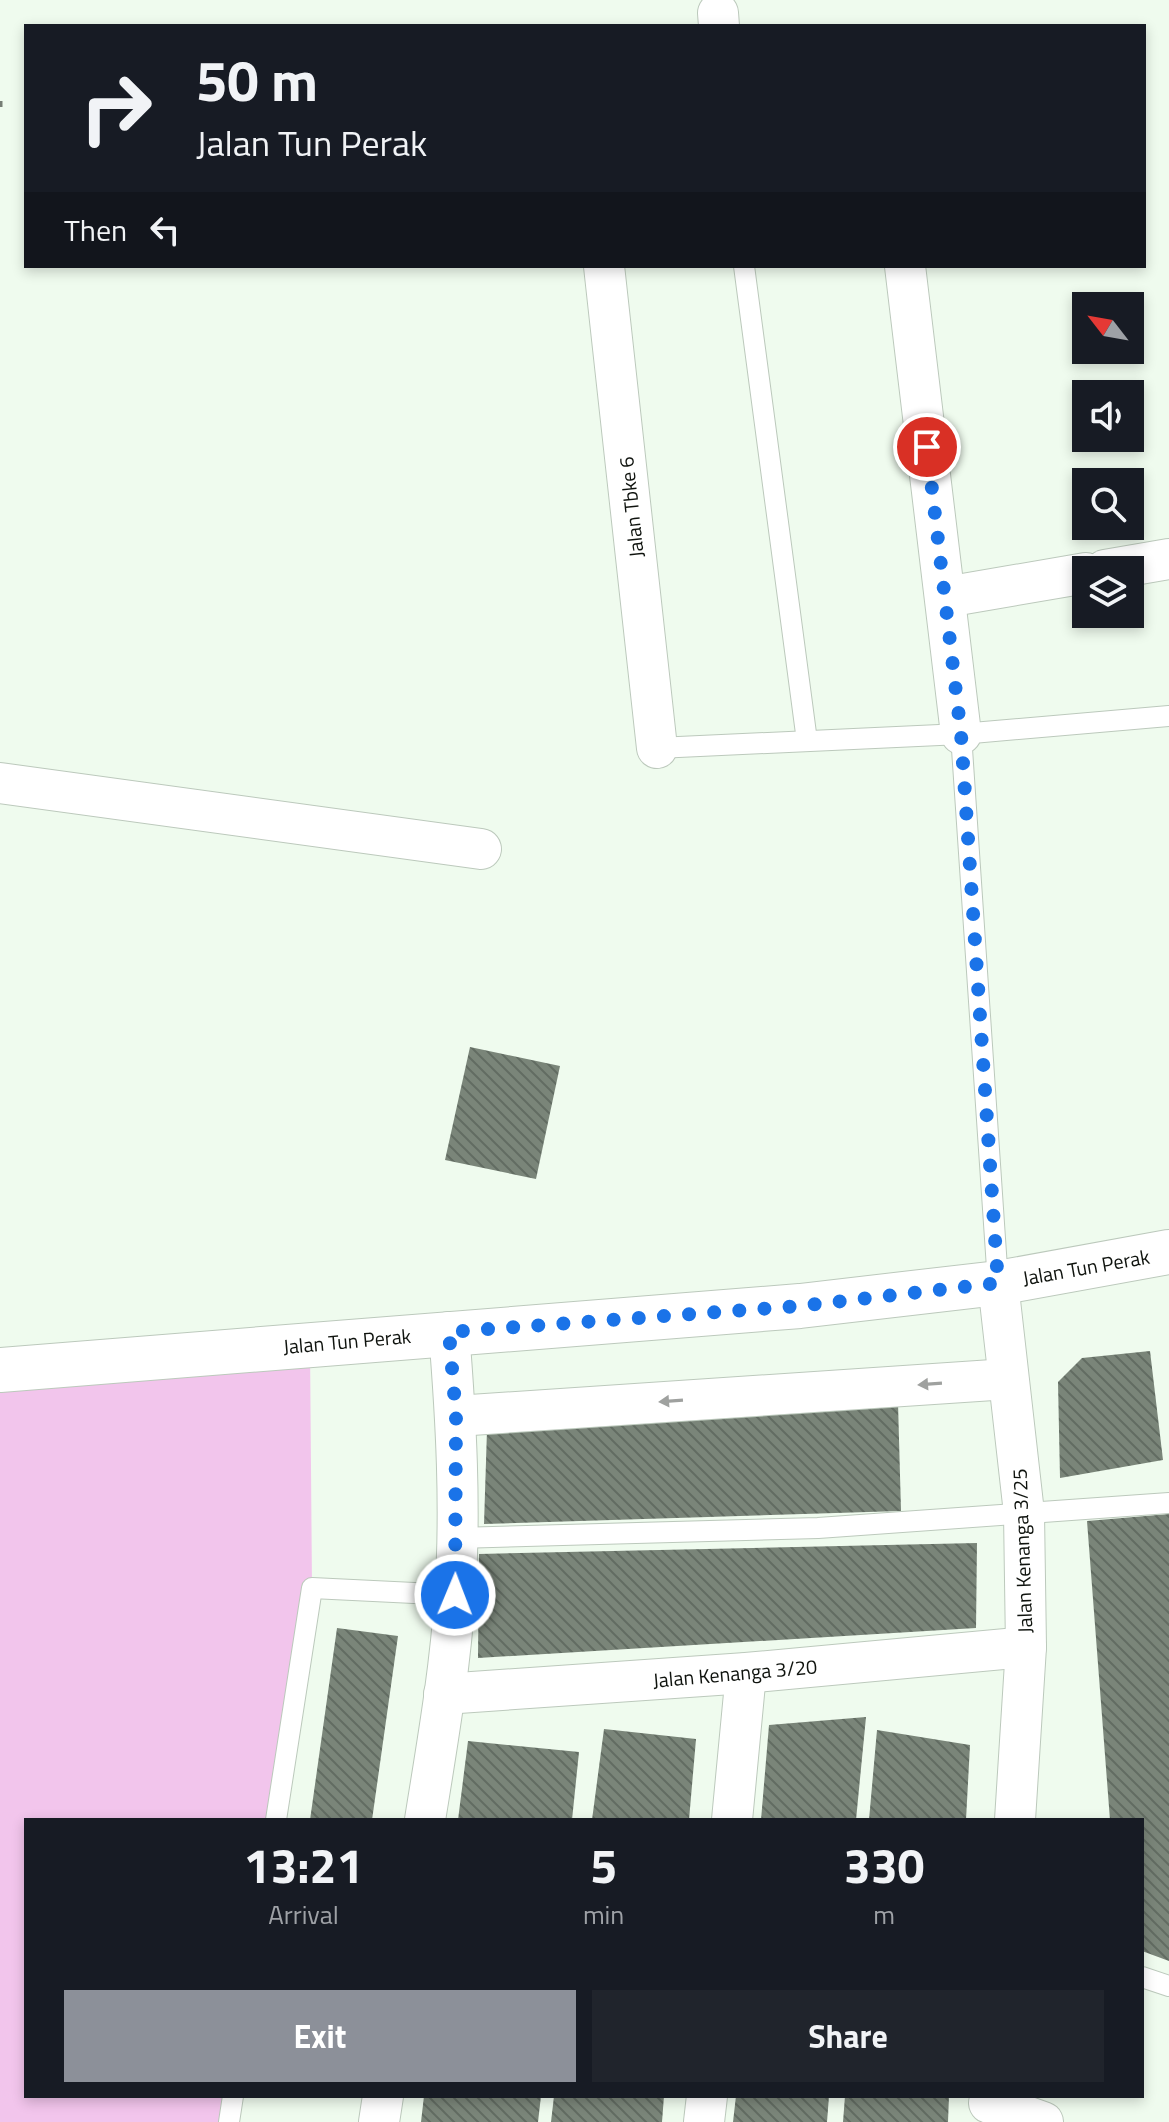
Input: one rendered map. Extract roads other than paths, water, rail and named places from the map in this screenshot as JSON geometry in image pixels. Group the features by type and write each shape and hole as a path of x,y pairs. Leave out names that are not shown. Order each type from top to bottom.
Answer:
{"main road":[{"name":"Jalan Tun Perak","path":"0,1370 800,1306 998,1283 1169,1252"}],"street":[{"name":"Jalan Tbke 6","path":"604,268 657,748"},
{"path":"905,268 961,734"},
{"path":"1144,563 1169,559"},
{"path":"946,597 1072,575"},
{"path":"0,783 481,849"},
{"name":"Jalan Kenanga 3/25","path":"998,1283 1024,1513 1026,1647 1015,1818"},
{"path":"425,1818 455,1595 456,1416 449,1332"},
{"path":"456,1416 1008,1379"},
{"name":"Jalan Kenanga 3/20","path":"444,1694 746,1673 1026,1647"},
{"path":"732,1818 746,1673"},
{"path":"379,2122 383,2098"},
{"path":"704,2122 707,2098"},
{"path":"988,2107 1043,2122"}],"lane":[{"path":"744,268 807,741"},
{"path":"657,748 961,734 1169,716"},
{"path":"961,734 998,1283"},
{"path":"457,1538 818,1528 1169,1503"},
{"path":"276,1818 312,1588 455,1595"},
{"path":"1144,1978 1169,1986"},
{"path":"233,2098 234,2121"}]}
